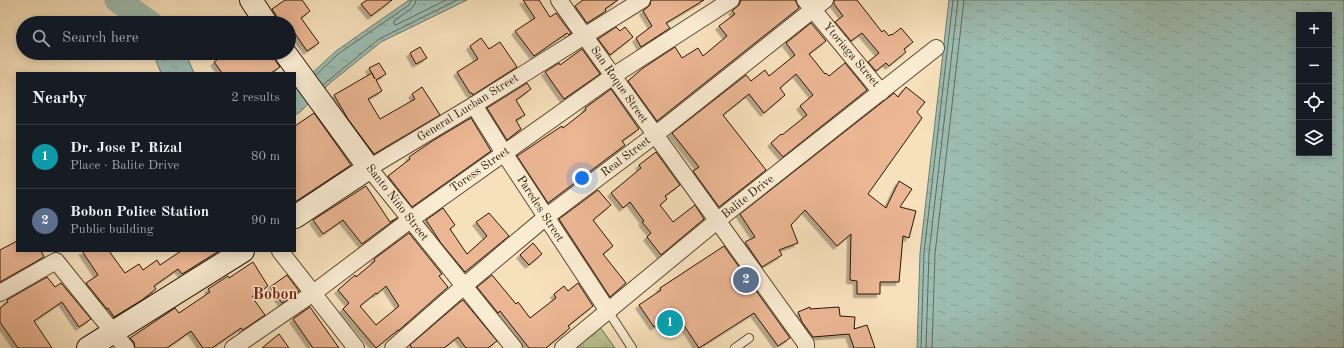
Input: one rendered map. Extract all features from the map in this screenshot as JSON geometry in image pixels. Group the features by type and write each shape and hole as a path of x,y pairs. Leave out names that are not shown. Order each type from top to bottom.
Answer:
{"street":[{"path":"251,0 261,16"},
{"name":"San Roque Street","path":"559,0 655,135 718,220 806,346"},
{"name":"General Lucban Street","path":"296,216 369,168 474,106 642,0"},
{"name":"Toress Street","path":"233,348 312,294 410,220 613,76 731,0"},
{"name":"Ytoriaga Street","path":"814,3 881,92"},
{"name":"Real Street","path":"393,348 546,217 655,135 814,3"},
{"name":"Balite Drive","path":"563,348 718,220 936,48"},
{"name":"Santo Niño Street","path":"290,60 369,168 514,348"},
{"name":"Paredes Street","path":"474,106 608,311"},
{"path":"88,348 120,340 242,252"},
{"path":"281,252 312,294 356,348"},
{"path":"0,294 56,261 120,340"}],"lane":[{"path":"608,311 632,348"},
{"path":"735,348 749,338"}],"green space":[{"path":"600,327 615,348 575,348"}],"water":[{"path":"409,0 467,0 381,42 330,83 296,114 296,88 336,51"},
{"path":"949,0 1344,0 1344,348 917,348 920,253"},
{"path":"156,60 188,60 194,72 161,72"}],"building":[{"path":"285,0 302,0 310,11 301,18 319,43 307,51 296,35 296,16 276,16 272,9"},
{"path":"367,0 392,0 371,16 361,4"},
{"path":"523,0 539,0 550,17 556,13 571,33 569,35 567,33 534,56 515,31 535,18"},
{"path":"583,0 618,0 605,9 606,11 587,23 575,6"},
{"path":"651,0 704,0 666,23 670,28 641,47 636,38 652,26 643,11 650,5"},
{"path":"741,0 795,0 799,8 657,121 628,81 643,68 675,47 682,58 698,48 703,56 727,36 719,26 735,14 732,11 739,5"},
{"path":"834,0 857,0 882,32 884,30 889,36 901,28 913,42 904,49 906,52 889,66 886,63 876,71 868,62 879,53 862,33 851,41 835,22 843,16 834,4"},
{"path":"811,23 826,41 809,54 825,74 826,73 829,76 845,63 867,90 783,157 771,143 807,115 800,106 813,95 796,74 780,88 785,95 764,113 749,94 723,115 766,170 719,207 693,171 699,167 672,133 746,75 751,81 765,70 769,76 795,55 786,43"},
{"path":"616,27 620,31 625,27 633,37 610,55 598,39"},
{"path":"481,38 489,49 500,42 517,67 473,95 470,93 457,72 478,59 470,46"},
{"path":"420,47 427,58 416,64 410,53"},
{"path":"582,49 600,74 564,99 545,72 559,63 560,65"},
{"path":"217,60 275,60 280,67 272,72 221,72 214,62"},
{"path":"379,63 386,74 376,80 382,91 368,99 380,119 415,99 412,94 422,87 440,115 374,154 348,119 334,95 372,73 369,68"},
{"path":"527,83 531,89 516,100 525,115 516,120 521,129 507,140 487,108"},
{"path":"906,87 925,102 917,112 922,118 868,194 886,208 899,181 912,189 900,207 916,211 909,238 903,236 899,282 880,282 880,294 857,294 857,281 850,280 851,234 837,246 805,210 791,225 798,243 779,250 782,255 762,267 745,242 755,237 740,214 894,93 898,97"},
{"path":"611,89 639,129 622,141 625,145 548,203 517,156 562,126 563,128 586,110 585,108"},
{"path":"314,113 351,165 296,201 296,125"},
{"path":"471,118 491,151 412,207 388,176 410,159 409,157"},
{"path":"656,152 680,185 665,196 667,199 660,205 673,222 695,205 704,219 661,255 647,237 651,233 642,222 644,221 630,202 623,208 611,193 641,168 639,165"},
{"path":"366,186 390,222 397,218 362,244 343,220 323,234 313,220"},
{"path":"598,190 611,205 593,220 613,246 603,254 626,283 610,297 559,219"},
{"path":"443,208 455,225 450,229 467,254 487,236 476,222 489,213 509,236 465,272 441,243 426,220"},
{"path":"409,233 442,274 439,276 448,287 398,331 376,348 343,309 349,303 338,290 355,275 356,277 375,261 374,259","holes":["386,286 399,306 376,325 360,306"]},
{"path":"16,242 16,252 42,252 44,257 0,282 0,250"},
{"path":"533,243 542,254 529,265 520,255"},
{"path":"724,246 790,338 778,346 754,313 699,348 675,312 654,327 639,305 661,290 660,288"},
{"path":"83,252 110,252 125,273 139,264 143,270 157,260 160,265 180,252 217,252 182,274 178,269 154,286 156,289 142,300 114,317 86,283 98,275"},
{"path":"253,262 268,286 252,297 265,315 243,330 241,328 212,348 203,348 191,331 167,348 135,348 134,342 130,338 175,308 179,313 210,292 208,289 228,276 229,278"},
{"path":"287,275 299,291 282,303 270,287"},
{"path":"492,275 516,304 518,302 530,318 556,298 554,294 564,286 568,291 578,283 593,306 568,326 570,328 546,348 529,348 500,311 498,313 477,287"},
{"path":"47,277 55,287 61,283 91,319 79,327 62,302 34,321 52,348 18,348 0,322 0,308 8,302 7,300"},
{"path":"463,300 497,341 488,348 466,348 458,337 444,348 412,348 410,345"},
{"path":"310,307 339,348 313,348 293,319"},
{"path":"810,307 810,309 839,307 840,316 855,317 854,329 867,325 875,348 854,348 849,334 813,337 802,322 798,312"},
{"path":"279,334 289,348 262,348"}],"waterway":[{"path":"117,0 140,16"}],"place":[{"name":"Bobon Police Station","path":"746,280"},
{"name":"Dr. Jose P. Rizal","path":"670,323"}],"district":[{"name":"Bobon","path":"275,295"}]}
